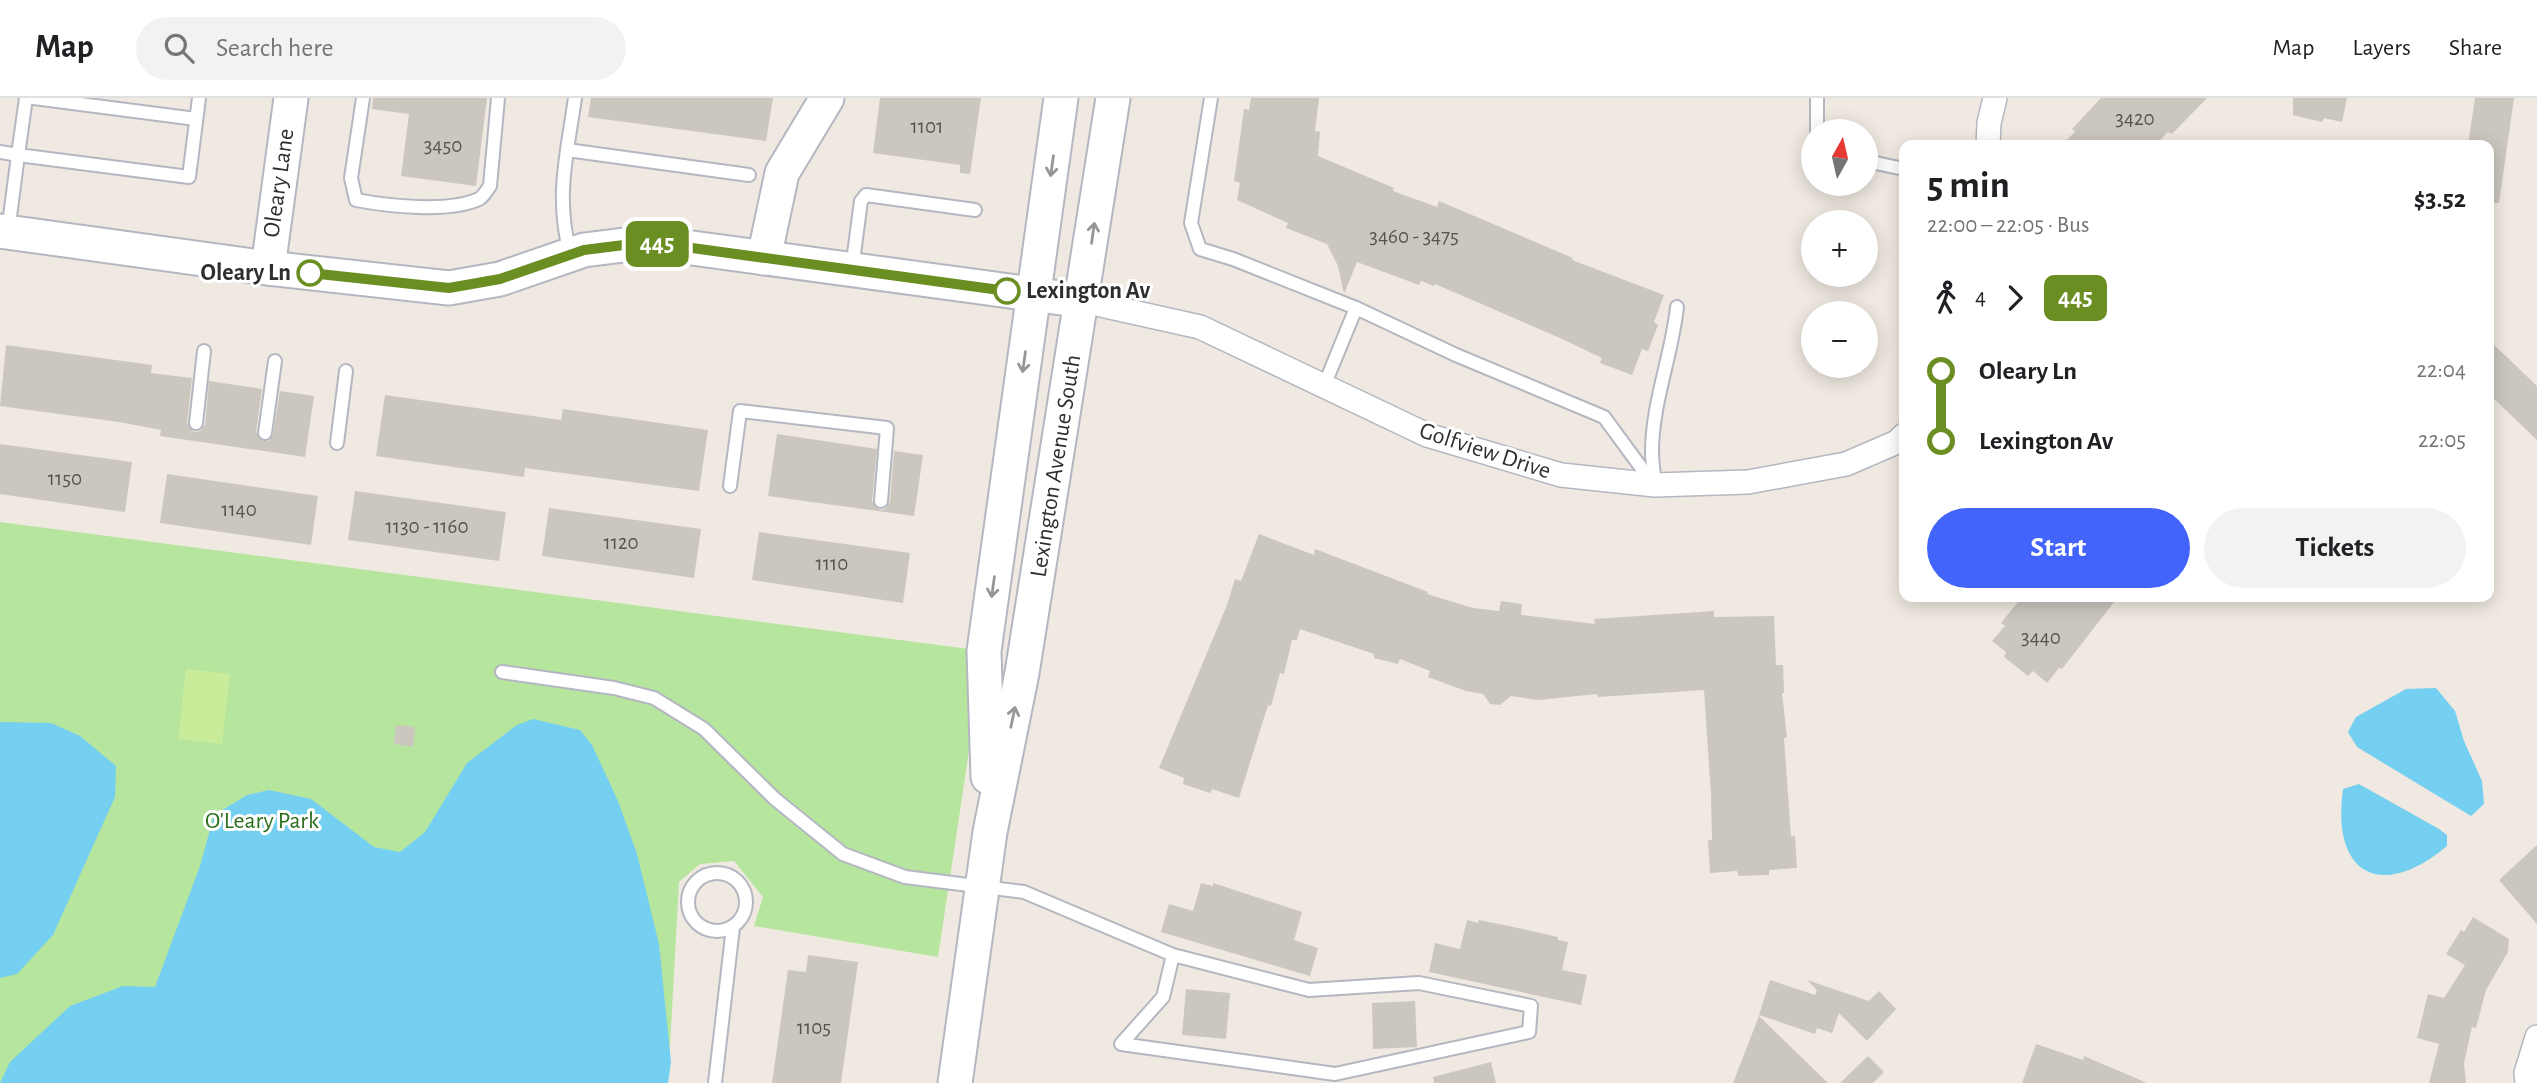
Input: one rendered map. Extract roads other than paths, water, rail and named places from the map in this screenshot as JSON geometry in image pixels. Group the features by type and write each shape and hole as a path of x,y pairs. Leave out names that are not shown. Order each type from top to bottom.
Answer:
{"street":[{"name":"Oleary Lane","path":"268,268 291,98"},
{"path":"764,258 782,173 827,98"},
{"name":"Lexington Avenue South","path":"990,832 984,651 1061,98"},
{"name":"Lexington Avenue South","path":"955,1083 990,832 1022,673 1083,301 1113,98"},
{"path":"1988,140 1995,98"},
{"path":"4,232 268,268 449,288 500,279 584,250 648,242 1083,301"},
{"name":"Golfview Drive","path":"1083,301 1200,327 1426,435 1561,475 1655,485 1748,482 1846,464 1899,440"},
{"path":"2527,1083 2526,1073 2537,1037"}],"lane":[{"path":"4,232 26,98"},
{"path":"34,98 196,119"},
{"path":"0,152 189,177 199,98"},
{"path":"362,98 351,178 356,200 382,205 455,206 482,198 489,186 499,98"},
{"path":"571,254 562,222 562,190 575,98"},
{"path":"1211,98 1191,223 1200,249 1233,259 1356,308 1456,355 1605,417 1655,485"},
{"path":"1817,98 1817,119"},
{"path":"568,150 749,175"},
{"path":"1878,164 1899,168"},
{"path":"852,270 862,201 866,195 975,209"},
{"path":"1655,485 1652,451 1656,413 1677,307"},
{"path":"1324,386 1356,308"},
{"path":"196,423 204,351"},
{"path":"265,433 275,361"},
{"path":"337,443 346,371"},
{"path":"730,486 740,411 887,428 881,501"},
{"path":"502,672 614,688 654,698 704,729 775,799 843,853 905,877 1024,892 1173,955 1309,990 1419,983 1531,1006 1529,1032 1335,1074 1121,1044 1163,997 1173,955"},
{"path":"715,1083 733,927 744,913 745,894 735,879 717,873 699,879 692,886 688,905 696,922 713,931 733,927"}],"water":[{"path":"2436,688 2455,711 2464,741 2482,781 2484,804 2471,816 2357,747 2348,732 2356,717 2406,689"},
{"path":"533,719 580,730 592,745 618,801 637,854 659,944 671,1062 668,1083 0,1083 10,1062 70,1006 123,986 155,987 200,866 214,815 247,795 269,790 311,799 374,847 400,852 425,832 467,763 517,725"},
{"path":"0,722 51,723 80,736 116,766 115,797 53,935 17,974 0,978"},
{"path":"2359,784 2439,829 2447,835 2447,846 2423,863 2401,873 2381,875 2365,870 2353,859 2345,842 2341,818 2343,789"}],"place":[{"name":"Oleary Ln","path":"310,273"},
{"name":"Lexington Av","path":"1007,291"}],"park label":[{"name":"O'Leary Park","path":"262,821"}]}
